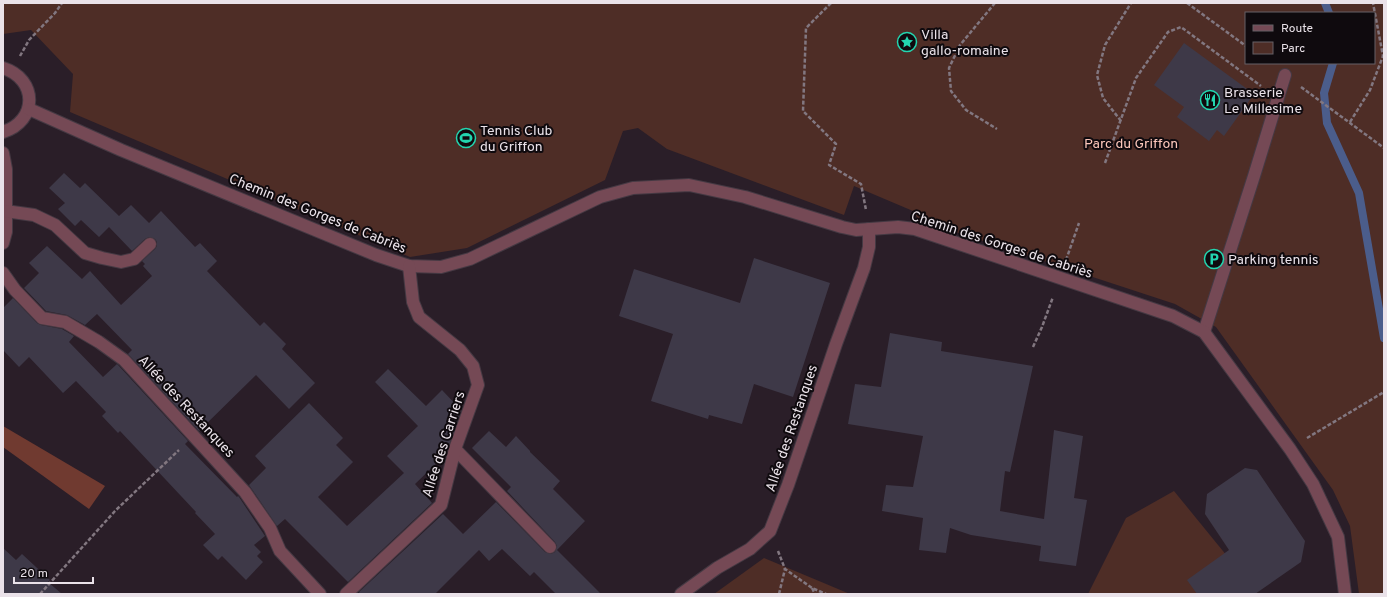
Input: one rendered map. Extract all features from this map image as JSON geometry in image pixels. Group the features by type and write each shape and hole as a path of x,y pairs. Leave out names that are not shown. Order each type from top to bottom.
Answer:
{"street":[{"path":"3,132 13,129 23,120 29,108 30,94 24,80 8,69"},
{"path":"1204,332 1254,176 1284,75"},
{"name":"Chemin des Gorges de Cabriès","path":"29,108 121,150 376,255 409,266 441,267 470,259 600,197 633,188 689,185 746,198 856,230 898,227 915,229 1173,316 1204,332 1290,449 1313,484 1338,537 1345,594"},
{"path":"3,153 6,169 6,232 3,243"},
{"path":"5,211 34,215 55,225 85,253 102,258 121,262 134,259 150,244"},
{"name":"Allée des Restanques","path":"681,594 717,568 750,549 770,531 788,485 836,344 864,268 869,247 868,229"},
{"name":"Allée des Carriers","path":"346,594 441,505 455,449 478,385 473,366 460,350 419,318 413,302 409,266"},
{"name":"Allée des Restanques","path":"3,274 15,290 42,318 65,322 99,342 124,360 245,492 270,528 280,551 320,594"},
{"path":"455,449 550,547"}],"path":[{"path":"8,69 29,40 55,13 62,3"},
{"path":"831,3 806,28 803,111 836,144 829,165 861,184 868,229"},
{"path":"994,3 960,45 949,68 951,91 966,110 997,129"},
{"path":"1121,121 1103,98 1097,75 1105,45 1131,3"},
{"path":"1187,3 1245,45"},
{"path":"1350,122 1370,90 1383,56 1375,14"},
{"path":"1105,164 1136,78 1168,32 1181,27 1277,98"},
{"path":"1315,97 1384,148"},
{"path":"1068,254 1079,223"},
{"path":"1033,346 1042,327 1060,278"},
{"path":"1290,449 1384,392"},
{"path":"40,594 115,512 194,435"},
{"path":"770,531 785,569 812,588 826,594"},
{"path":"779,594 785,569"},
{"path":"812,588 815,594"}],"green space":[{"name":"Parc du Griffon","path":"3,3 1384,3 1384,594 1359,594 1350,526 1333,490 1216,327 1175,304 919,220 913,211 854,186 844,215 667,149 638,128 623,131 605,180 467,248 410,257 70,112 73,74 31,30 3,34"},
{"path":"1174,491 1258,594 1088,594 1126,518"},
{"path":"764,558 850,594 714,594"}],"shaded area":[{"path":"3,426 105,486 89,509 3,447"}],"building":[{"name":"Brasserie Le Millesime","path":"1184,43 1254,94 1224,136 1217,130 1209,141 1177,117 1184,107 1154,85"},
{"path":"64,173 80,188 85,183 119,216 131,205 149,223 161,211 195,247 200,243 217,261 207,271 260,326 264,322 286,344 282,349 315,383 289,409 256,375 199,431 128,354 132,350 97,314 85,325 67,315 46,311 24,288 39,273 29,263 47,246 82,279 90,271 121,305 152,276 143,266 145,264 142,261 157,246 155,239 149,237 132,251 109,227 99,237 81,220 75,226 58,209 65,203 49,188"},
{"path":"754,258 830,283 793,397 754,384 742,424 709,415 708,419 651,401 673,334 619,316 634,269 740,303"},
{"path":"13,298 37,323 62,329 74,336 69,342 103,377 117,364 188,441 185,444 237,497 239,497 265,536 254,545 261,552 257,556 263,562 246,580 222,556 218,560 203,545 215,534 120,431 118,433 102,416 106,412 76,381 63,393 29,357 19,367 3,350 3,308"},
{"path":"890,333 942,342 941,351 1033,366 1010,472 1005,471 1000,511 1044,519 1054,430 1083,436 1074,498 1087,500 1076,566 1039,561 1041,546 971,535 950,528 946,553 919,550 923,518 882,511 886,485 913,487 923,436 848,424 855,384 881,387"},
{"path":"388,369 426,406 442,390 461,410 446,454 415,484 432,503 348,582 285,519 277,526 249,485 266,468 255,456 309,403 343,438 336,445 353,462 318,497 347,526 404,473 387,456 418,426 375,382"},
{"path":"489,431 506,447 516,436 560,481 553,489 585,521 557,550 601,594 556,594 534,572 530,576 502,549 489,561 479,550 435,594 360,594 359,592 443,514 463,534 496,502 545,552 551,554 555,552 557,546 555,542 507,491 511,487 472,448"},
{"path":"1245,468 1257,470 1305,541 1301,562 1255,594 1197,594 1187,580 1229,550 1205,514 1207,494"},
{"path":"3,548 16,560 22,554 50,580 48,582 62,594 3,594"}],"waterway":[{"path":"1325,3 1329,12"},
{"path":"1333,64 1324,93 1327,123 1359,193 1384,338"}],"place":[{"name":"Villa gallo-romaine","path":"907,42"},
{"name":"Brasserie Le Millesime","path":"1210,100"},
{"name":"Tennis Club du Griffon","path":"466,138"},
{"name":"Parking tennis","path":"1214,259"}]}
